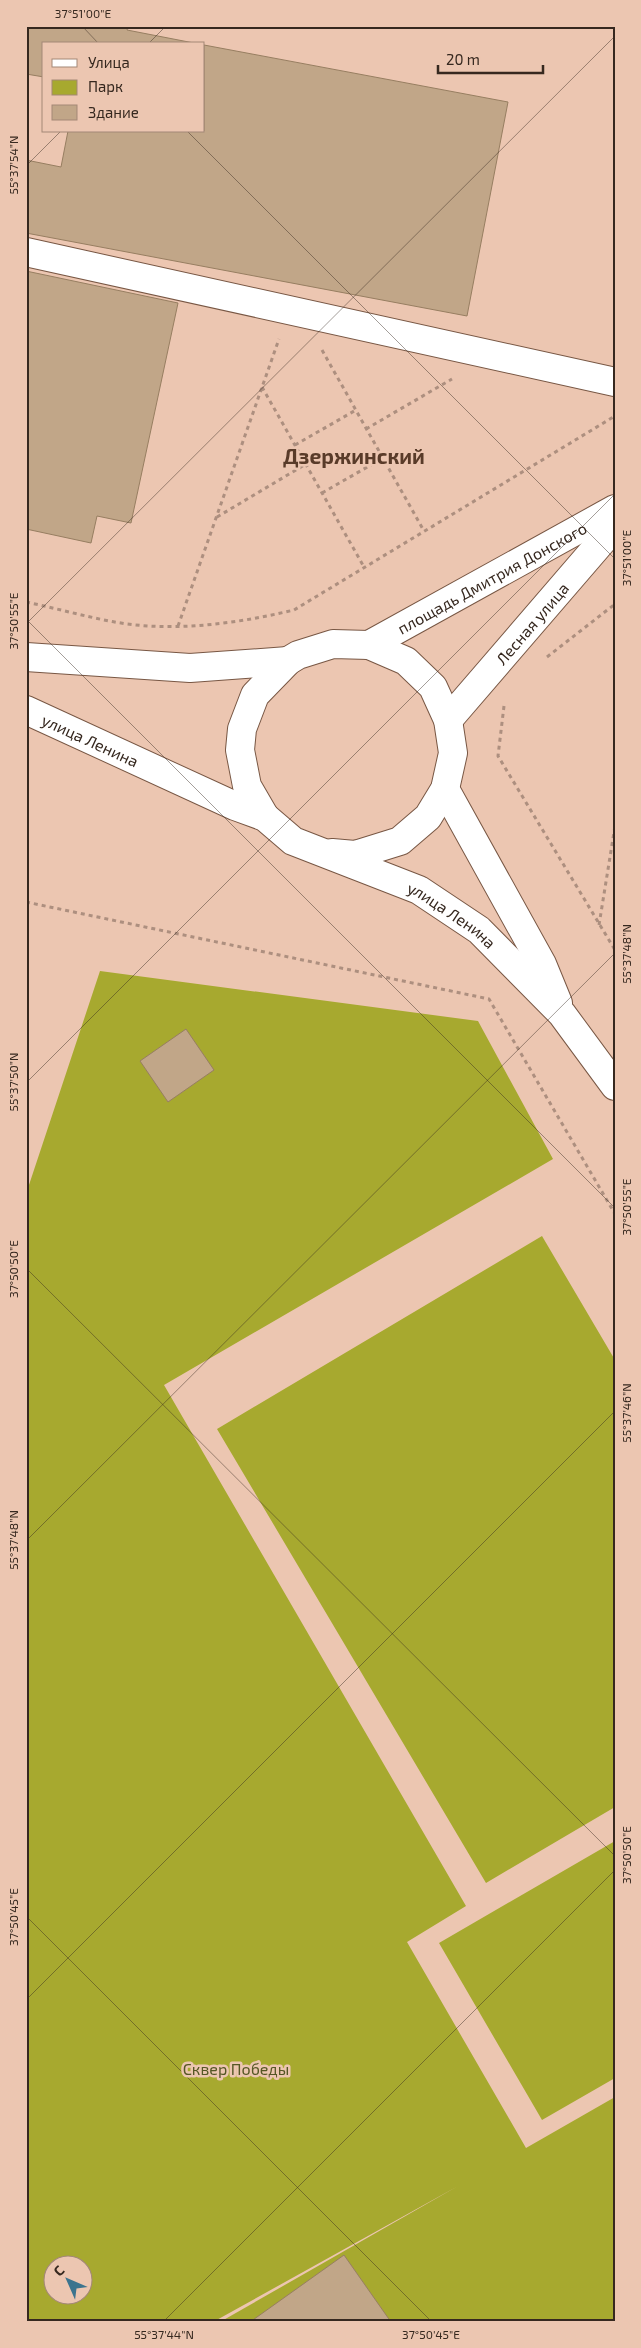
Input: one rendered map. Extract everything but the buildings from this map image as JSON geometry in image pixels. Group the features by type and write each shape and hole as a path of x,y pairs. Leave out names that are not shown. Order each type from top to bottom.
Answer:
{"street":[{"path":"26,252 615,382"},
{"name":"площадь Дмитрия Донского","path":"369,645 615,509"},
{"name":"Лесная улица","path":"448,720 615,526"},
{"name":"улица Ленина","path":"265,818 247,786 240,750 242,729 256,695 288,661 298,655 333,644 369,645 406,661 433,687 448,720 452,753 445,789 428,817 400,841 355,855 318,852"},
{"name":"улица Ленина","path":"26,657 190,668 288,661"},
{"name":"улица Ленина","path":"26,710 265,818 293,841 419,890 479,930 562,1014 615,1086"},
{"name":"улица Ленина","path":"445,789 542,964 562,1014"}],"path":[{"path":"178,626 262,386 295,311"},
{"path":"295,311 356,410 424,531"},
{"path":"366,429 493,355"},
{"path":"262,386 364,567"},
{"path":"295,445 356,410"},
{"path":"26,602 126,624 178,626 247,620 294,610 615,416"},
{"path":"322,494 383,458"},
{"path":"216,517 306,464"},
{"path":"545,659 615,604"},
{"path":"505,699 498,756 615,950"},
{"path":"599,926 615,826"},
{"path":"26,902 490,999 615,1214"}],"green space":[{"name":"Сквер Победы","path":"100,971 478,1021 553,1159 164,1385 466,1906 407,1942 526,2148 615,2097 615,2322 220,2322 458,2186 213,2322 26,2322 26,1194"},
{"path":"542,1236 615,1360 615,1807 486,1883 217,1429"},
{"path":"615,1841 615,2078 542,2120 439,1943"}],"district":[{"name":"Дзержинский","path":"354,455"}]}
